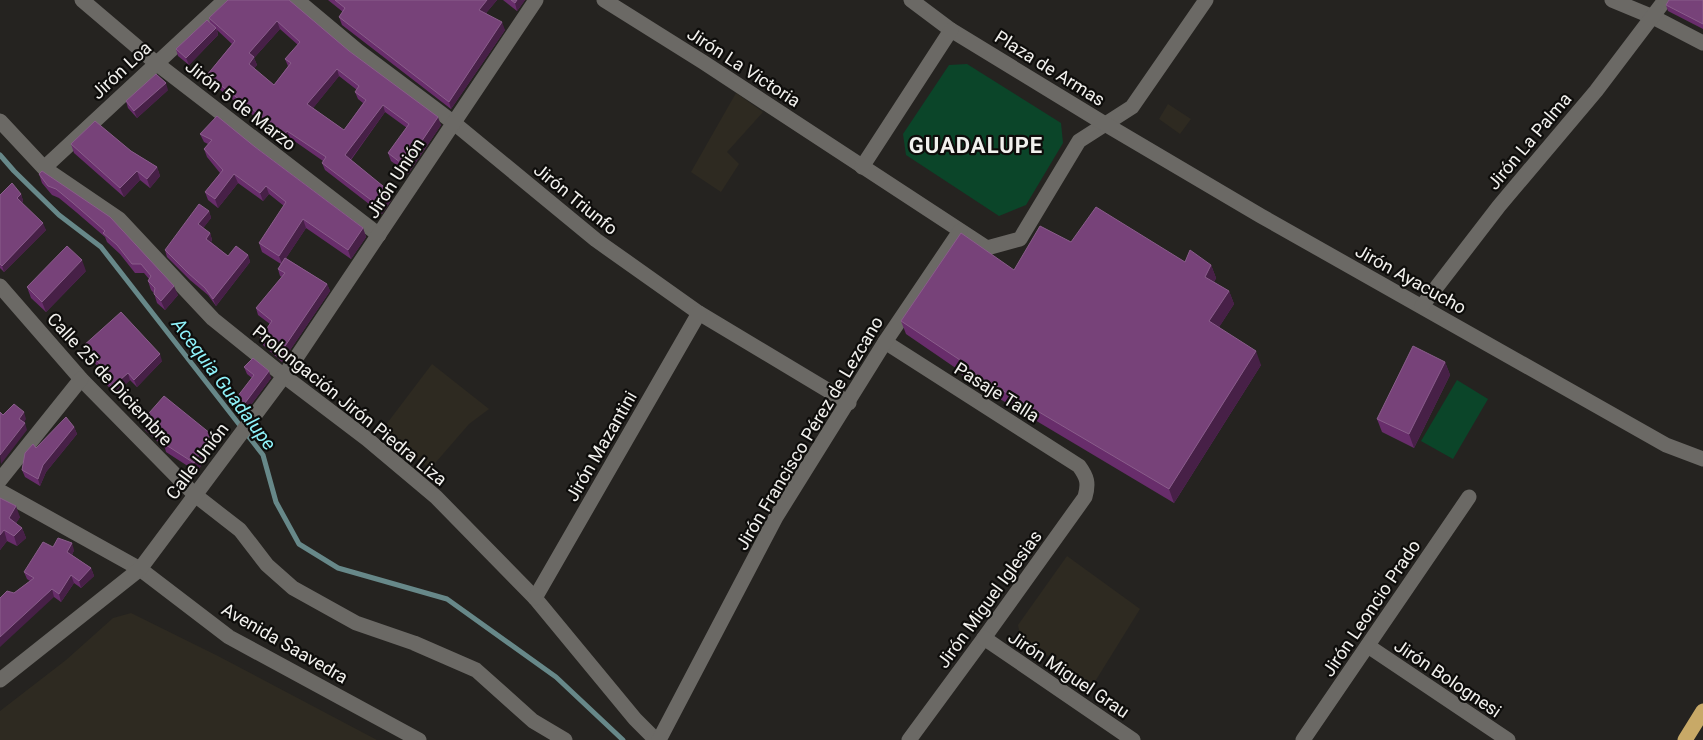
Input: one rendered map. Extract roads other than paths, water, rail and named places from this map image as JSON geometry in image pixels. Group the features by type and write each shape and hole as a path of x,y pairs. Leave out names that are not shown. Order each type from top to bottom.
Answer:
{"highway":[{"path":"1685,740 1703,711"}],"street":[{"name":"Jirón 5 de Marzo","path":"82,0 156,63 379,235"},
{"name":"Jirón Loa","path":"44,168 225,0"},
{"name":"Jirón Triunfo","path":"297,0 358,51 454,122 596,240 699,312 848,403"},
{"name":"Jirón Unión","path":"284,376 536,0"},
{"name":"Jirón La Victoria","path":"604,0 703,62 862,167"},
{"name":"Plaza de Armas","path":"862,167 986,248 1020,239 1079,141 1105,124 952,30 911,0"},
{"path":"927,12 936,0"},
{"path":"1105,124 1132,108 1206,0"},
{"path":"1612,0 1653,17 1703,43"},
{"name":"Jirón La Palma","path":"1422,306 1498,206 1596,91 1665,0"},
{"path":"862,167 952,30"},
{"name":"Prolongación Jirón Piedra Liza","path":"0,121 44,168 119,219 213,319 367,439 436,496 535,598 635,719 658,740"},
{"name":"Jirón Ayacucho","path":"1105,124 1261,216 1666,445 1703,459"},
{"name":"Jirón Francisco Pérez de Lezcano","path":"658,740 776,517 886,342 960,231"},
{"name":"Calle 25 de Diciembre","path":"0,286 81,379 195,495 240,530 267,565 294,588 356,623 414,643 476,670 532,721 565,740"},
{"name":"Jirón Mazantini","path":"535,598 699,312"},
{"name":"Pasaje Talla","path":"886,342 1078,466 1086,476"},
{"name":"Calle Unión","path":"0,680 140,569 284,376"},
{"path":"0,480 81,379"},
{"name":"Jirón Miguel Iglesias","path":"909,740 1085,496 1088,486 1086,476"},
{"name":"Avenida Saavedra","path":"0,491 140,569 229,636 419,740"},
{"name":"Jirón Leoncio Prado","path":"1303,740 1469,496"},
{"name":"Jirón Miguel Grau","path":"984,638 1133,740"},
{"name":"Jirón Bolognesi","path":"1368,646 1508,740"}],"waterway":[{"name":"Acequia Guadalupe","path":"0,155 59,215 101,247 263,455 276,502 299,544 338,568 447,599 556,677 623,740"}],"district":[{"name":"GUADALUPE","path":"976,145"}]}
